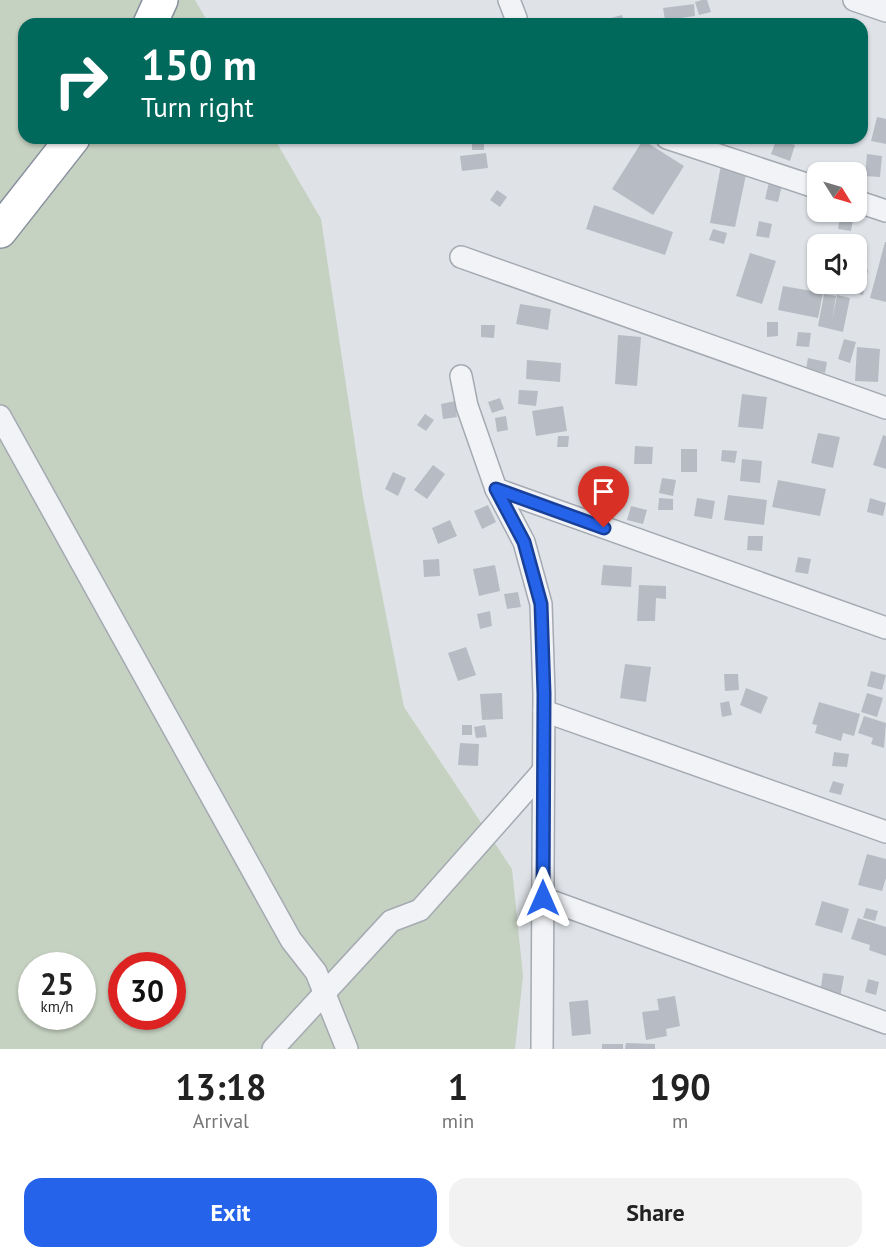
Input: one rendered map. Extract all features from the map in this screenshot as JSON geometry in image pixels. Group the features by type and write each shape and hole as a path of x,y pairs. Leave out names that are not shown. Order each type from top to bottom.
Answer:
{"highway":[{"path":"152,18 160,0"},
{"path":"0,231 68,144"}],"street":[{"path":"854,0 886,11"},
{"path":"686,144 807,184"},
{"path":"867,205 886,211"},
{"path":"461,257 886,408"},
{"path":"461,376 467,406 496,489 524,542 541,604 544,711 542,1049"},
{"path":"0,416 291,940 316,972 347,1049"},
{"path":"496,489 886,628"},
{"path":"544,711 886,832"},
{"path":"273,1049 391,921 420,910 543,771"},
{"path":"543,898 886,1023"}],"green space":[{"path":"0,0 195,0 206,18 18,18 18,144 277,144 321,219 363,497 404,707 512,869 523,976 515,1049 0,1049"}],"building":[{"path":"707,0 711,12 699,15 695,2"},
{"path":"694,4 695,16 665,18 663,8"},
{"path":"877,117 886,119 886,144 871,141"},
{"path":"472,144 484,144 484,150 472,150"},
{"path":"640,144 649,144 684,166 653,215 612,189"},
{"path":"775,144 795,145 790,161 771,154"},
{"path":"486,153 488,168 462,171 460,156"},
{"path":"867,154 882,156 880,177 867,176"},
{"path":"721,165 747,170 735,227 710,223"},
{"path":"770,178 783,181 778,202 765,199"},
{"path":"497,190 507,197 500,207 490,200"},
{"path":"594,205 673,232 665,255 586,229"},
{"path":"759,221 772,224 769,238 756,236"},
{"path":"839,222 852,222 851,231 838,229"},
{"path":"713,229 727,233 724,244 709,240"},
{"path":"886,242 886,302 870,298"},
{"path":"750,253 776,261 762,304 736,296"},
{"path":"783,286 807,290 807,294 823,294 818,318 778,310"},
{"path":"824,294 836,296 832,321 837,295 850,298 843,332 818,326"},
{"path":"520,304 551,309 548,330 516,324"},
{"path":"767,322 778,322 778,336 767,337"},
{"path":"481,325 495,325 494,338 481,337"},
{"path":"798,332 811,333 809,347 796,346"},
{"path":"618,335 641,337 637,386 615,384"},
{"path":"844,339 856,342 850,363 838,359"},
{"path":"857,347 880,349 878,382 855,381"},
{"path":"808,358 827,362 825,373 806,369"},
{"path":"527,360 561,363 560,382 526,379"},
{"path":"519,390 538,391 536,406 518,404"},
{"path":"742,394 767,397 763,429 738,427"},
{"path":"500,398 504,409 492,413 488,402"},
{"path":"455,401 457,417 443,419 441,404"},
{"path":"563,406 567,431 536,436 532,411"},
{"path":"425,414 434,420 426,431 417,425"},
{"path":"506,416 508,430 497,432 495,418"},
{"path":"818,433 840,437 833,468 811,463"},
{"path":"883,435 886,436 886,469 873,465"},
{"path":"558,436 569,436 568,447 557,447"},
{"path":"635,446 653,447 652,464 634,464"},
{"path":"681,449 697,449 697,472 681,472"},
{"path":"722,450 737,451 735,463 721,461"},
{"path":"742,459 762,461 760,483 740,481"},
{"path":"433,465 445,474 427,499 414,490"},
{"path":"393,472 406,478 398,496 385,489"},
{"path":"662,478 676,480 673,496 659,493"},
{"path":"778,480 826,489 820,516 772,507"},
{"path":"728,495 767,500 764,525 724,520"},
{"path":"659,498 673,499 673,510 658,510"},
{"path":"697,498 715,501 712,519 694,516"},
{"path":"870,498 886,503 883,516 867,512"},
{"path":"488,505 496,522 482,529 474,511"},
{"path":"631,506 647,510 643,524 627,520"},
{"path":"450,520 457,536 438,544 432,528"},
{"path":"748,536 763,536 762,551 747,550"},
{"path":"798,557 811,559 808,574 795,572"},
{"path":"439,559 440,576 424,577 423,560"},
{"path":"495,565 500,591 479,596 473,569"},
{"path":"603,565 632,567 631,587 601,585"},
{"path":"639,585 666,586 666,599 656,598 655,621 637,621"},
{"path":"518,592 521,607 507,609 504,594"},
{"path":"490,611 492,626 480,629 477,614"},
{"path":"466,647 476,675 458,681 448,653"},
{"path":"625,664 651,667 646,702 620,698"},
{"path":"871,671 886,675 882,690 867,686"},
{"path":"724,674 738,674 739,690 725,691"},
{"path":"746,688 768,697 761,714 740,705"},
{"path":"502,693 503,719 482,720 480,694"},
{"path":"867,693 883,698 877,717 861,712"},
{"path":"729,701 732,715 722,717 720,703"},
{"path":"819,702 860,714 854,736 843,733 841,741 815,733 817,725 812,724"},
{"path":"864,716 886,723 884,748 871,744 873,738 858,733"},
{"path":"462,725 472,725 472,735 462,735"},
{"path":"485,725 487,737 476,738 474,727"},
{"path":"460,743 479,744 478,766 458,765"},
{"path":"834,752 849,754 847,767 832,766"},
{"path":"833,781 844,784 841,795 829,792"},
{"path":"867,854 886,859 886,878 882,891 858,885"},
{"path":"822,901 849,909 842,933 815,925"},
{"path":"866,908 878,911 875,921 863,918"},
{"path":"858,918 886,927 886,956 869,950 870,945 851,939"},
{"path":"823,973 844,976 840,998 820,994"},
{"path":"868,979 879,982 876,995 865,992"},
{"path":"675,996 680,1026 666,1029 667,1036 646,1040 642,1012 659,1010 657,999"},
{"path":"588,1000 591,1034 572,1036 569,1002"},
{"path":"626,1043 655,1044 655,1049 625,1049"},
{"path":"602,1044 623,1044 623,1049 602,1049"}],"route":[{"path":"543,898 544,694 541,604 524,542 496,489 604,528"}]}
